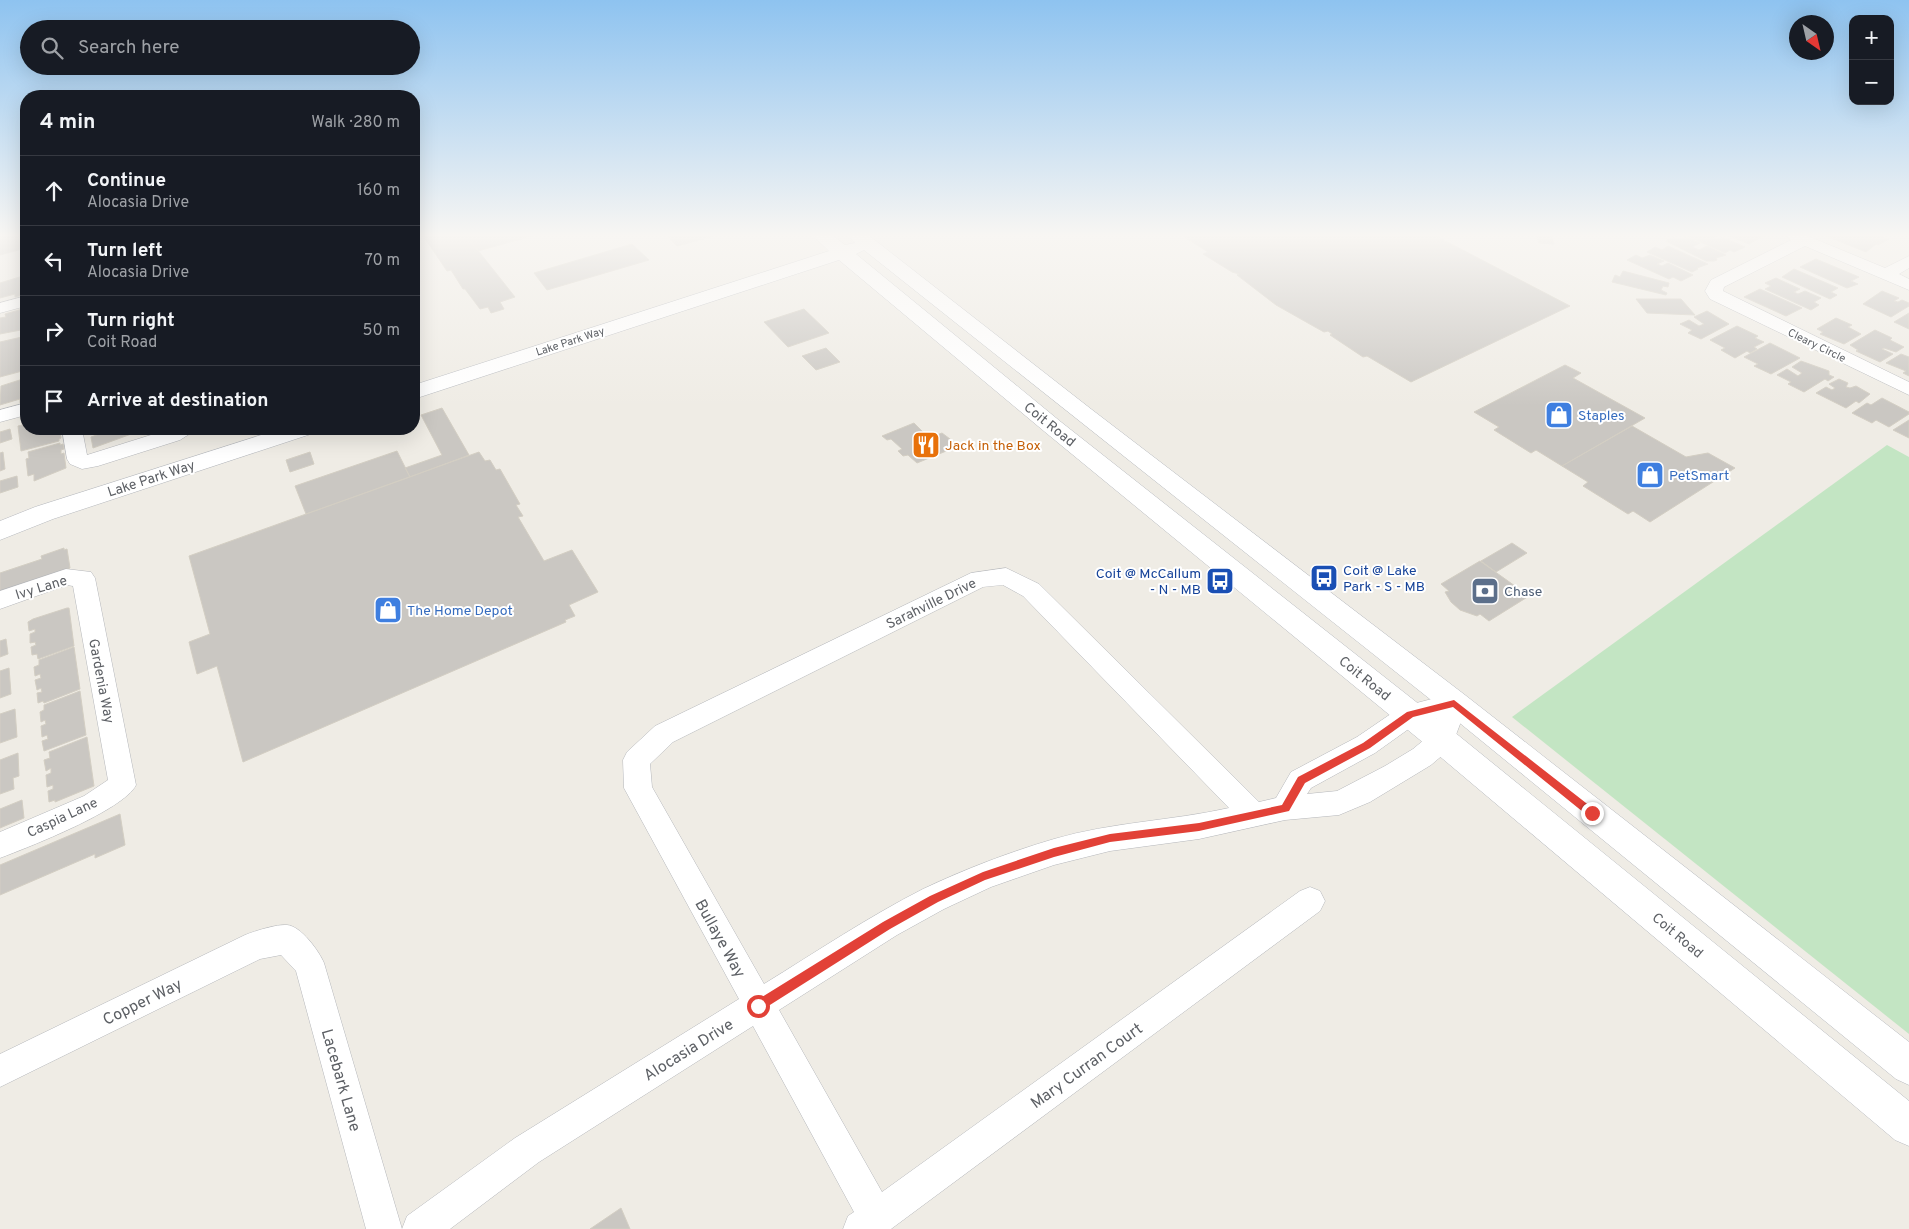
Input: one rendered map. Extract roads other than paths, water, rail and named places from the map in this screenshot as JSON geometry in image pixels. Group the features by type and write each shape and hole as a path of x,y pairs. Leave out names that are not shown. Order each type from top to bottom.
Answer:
{"main road":[{"name":"Lake Park Way","path":"420,375 681,291"},
{"name":"Lake Park Way","path":"420,390 696,291"},
{"name":"Coit Road","path":"889,291 1053,428 1442,740 1909,1126"},
{"name":"Coit Road","path":"929,291 1082,414 1454,703 1909,1066"},
{"name":"Lake Park Way","path":"0,512 62,488 229,435"},
{"name":"Lake Park Way","path":"0,531 44,513 284,435"}],"street":[{"name":"Cleary Circle","path":"1714,291 1716,295 1909,390"},
{"path":"0,308 20,303"},
{"path":"0,416 20,410"},
{"path":"73,435 77,459 82,462 91,461 175,435"},
{"name":"Sarahville Drive","path":"636,760 664,734 979,579 1006,576 1032,590 1254,815"},
{"name":"Ivy Lane","path":"0,600 66,577 83,578"},
{"name":"Gardenia Way","path":"83,578 122,785"},
{"path":"1285,808 1301,780 1366,745 1410,714 1454,703"},
{"path":"1442,740 1454,703"},
{"name":"Alocasia Drive","path":"420,1229 527,1150 886,925 934,899 983,877 1054,852 1110,838 1199,827 1285,808 1339,803 1360,794 1422,757 1442,740"},
{"name":"Bullaye Way","path":"636,760 638,788 758,1006 869,1223"},
{"name":"Caspia Lane","path":"0,845 94,804 122,785"},
{"name":"Mary Curran Court","path":"869,1223 1310,901"},
{"name":"Copper Way","path":"0,1071 256,945 287,939"},
{"name":"Lacebark Lane","path":"287,939 309,963 384,1229"}],"place":[{"name":"Staples","path":"1559,415"},
{"name":"Jack in the Box","path":"926,445"},
{"name":"PetSmart","path":"1650,475"},
{"name":"Coit @ Lake Park - S - MB","path":"1324,578"},
{"name":"Coit @ McCallum - N - MB","path":"1220,581"},
{"name":"Chase","path":"1485,591"},
{"name":"The Home Depot","path":"388,610"}]}
